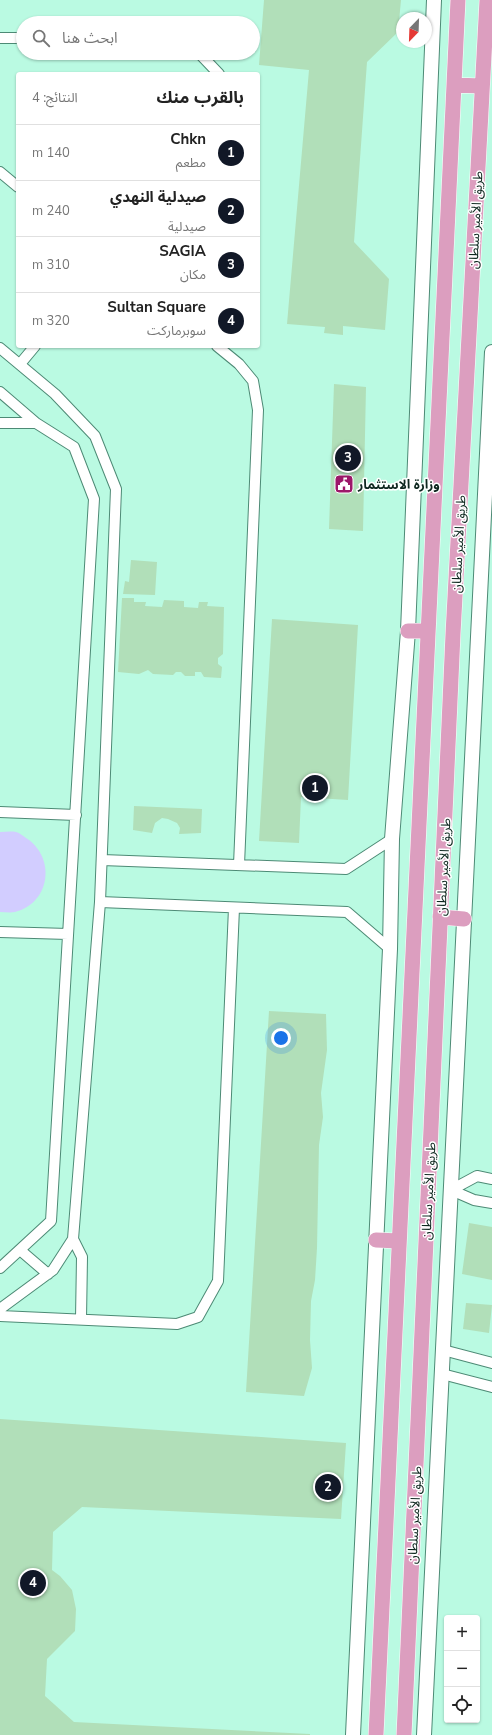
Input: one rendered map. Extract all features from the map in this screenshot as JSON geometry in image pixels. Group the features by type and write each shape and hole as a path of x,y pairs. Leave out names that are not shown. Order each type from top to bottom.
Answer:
{"main road":[{"path":"353,1735 390,949 392,839 408,631 434,0"},
{"name":"طريق الأمير سلطان","path":"376,1735 458,0"},
{"name":"طريق الأمير سلطان","path":"404,1735 453,634 487,0"},
{"path":"454,84 482,86"},
{"path":"424,1735 464,919 489,458 492,352"},
{"path":"408,631 428,632"},
{"path":"440,917 464,919"},
{"path":"376,1240 399,1241"}],"street":[{"path":"0,38 16,38"},
{"path":"206,60 217,72"},
{"path":"0,172 16,185"},
{"path":"0,348 55,394 95,436 116,489 100,902 72,1239 53,1270 2,1304"},
{"path":"20,364 33,348"},
{"path":"219,348 239,364 253,381 258,410 239,865"},
{"path":"0,392 36,422 74,447 94,499 51,1221 0,1268"},
{"path":"0,423 36,422"},
{"path":"0,812 76,815"},
{"path":"102,860 346,869 392,839"},
{"path":"100,902 347,912 390,949"},
{"path":"0,1316 177,1324 198,1317 218,1281 234,908"},
{"path":"0,932 68,934"},
{"path":"451,1190 477,1176 492,1178"},
{"path":"451,1190 474,1200 492,1203"},
{"path":"72,1239 82,1257 81,1319"},
{"path":"20,1250 48,1274"},
{"path":"443,1350 492,1363"},
{"path":"442,1374 492,1387"}],"shaded area":[{"path":"0,832 16,832 26,838 36,846 42,856 45,867 45,879 42,890 36,899 27,907 15,912 0,912"}],"building":[{"path":"264,0 401,0 400,12 396,12 396,34 367,62 354,242 389,279 385,330 343,326 343,335 324,333 325,327 287,324 309,70 259,65"},
{"path":"334,384 366,387 363,531 329,529"},
{"path":"131,560 157,562 155,595 123,594 125,581 129,582"},
{"path":"122,598 134,598 134,602 146,602 145,606 162,607 164,600 184,601 184,607 198,608 199,602 208,602 207,606 224,607 223,654 218,658 218,664 222,667 221,678 204,677 201,672 195,672 195,676 185,676 181,672 176,672 173,675 153,674 148,670 139,674 118,672"},
{"path":"272,619 358,625 348,800 301,797 299,843 259,841"},
{"path":"134,806 202,809 201,833 179,834 180,828 177,823 162,818 155,823 152,833 133,830"},
{"path":"269,1011 326,1014 327,1050 321,1093 323,1117 319,1145 317,1248 315,1280 311,1301 310,1340 312,1368 304,1396 246,1392"},
{"path":"469,1223 492,1227 492,1280 462,1274"},
{"path":"466,1303 492,1305 489,1333 463,1329"},
{"path":"0,1419 346,1443 341,1519 82,1507 53,1532 52,1570 60,1576 72,1590 76,1609 75,1631 47,1659 45,1696 74,1722 310,1735 0,1735"}],"place":[{"name":"SAGIA","path":"348,458"},
{"name":"وزارة الاستثمار","path":"344,484"},
{"name":"Chkn","path":"315,788"},
{"name":"صيدلية النهدي","path":"328,1487"},
{"name":"Sultan Square","path":"33,1583"}]}
